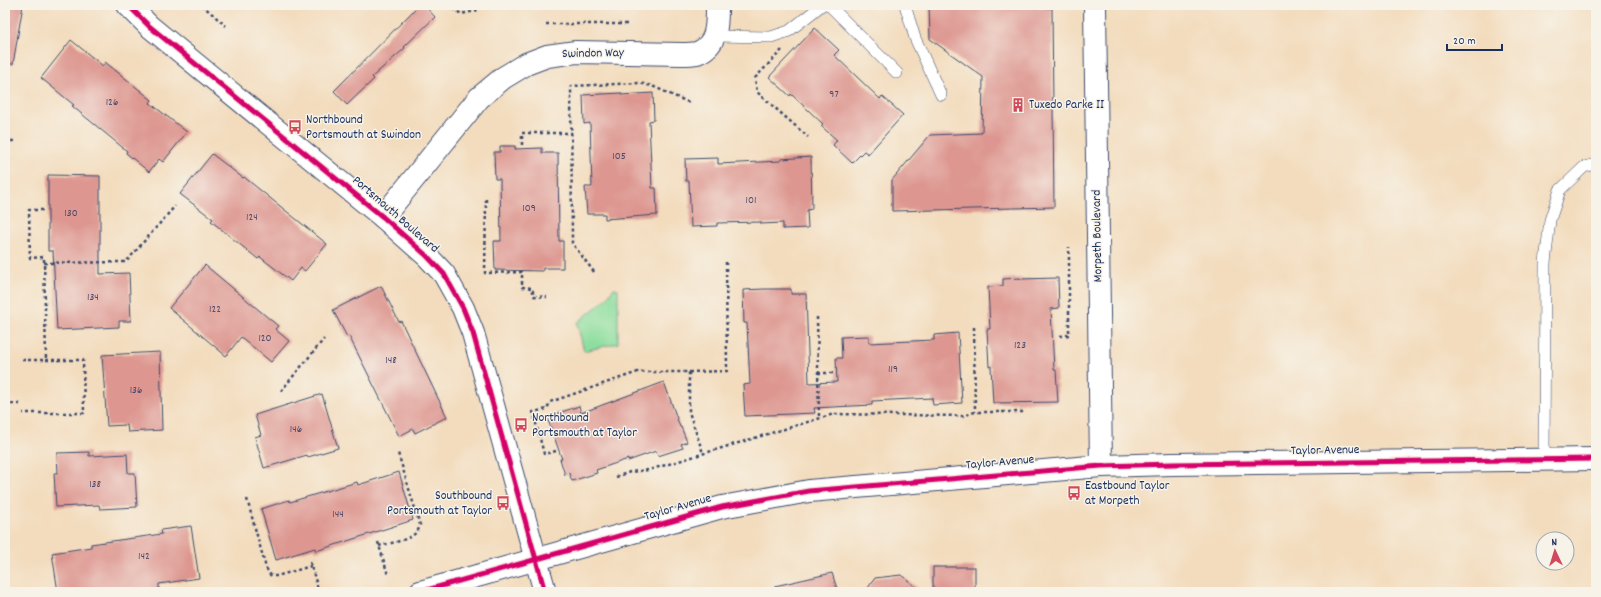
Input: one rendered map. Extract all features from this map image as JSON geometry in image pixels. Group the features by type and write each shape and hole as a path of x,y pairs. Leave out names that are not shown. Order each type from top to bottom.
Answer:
{"street":[{"name":"Portsmouth Boulevard","path":"128,5 154,31 383,217 427,256 444,274 463,308 473,333 545,592"},
{"path":"715,36 717,5"},
{"name":"Morpeth Boulevard","path":"1095,5 1101,466"},
{"name":"Swindon Way","path":"383,217 479,98 503,78 526,64 547,56 576,52 696,53 708,46 715,36"},
{"name":"Taylor Avenue","path":"420,592 722,506 809,491 1101,466 1596,459"}],"lane":[{"path":"715,36 771,37 789,31 822,5"},
{"path":"829,5 897,73"},
{"path":"905,5 915,38 941,95"},
{"path":"1544,459 1545,263 1550,220 1560,190 1584,167 1596,164"}],"path":[{"path":"202,5 226,26"},
{"path":"427,5 431,8 443,5"},
{"path":"448,5 461,14 476,11 478,5"},
{"path":"546,24 630,24"},
{"path":"776,35 784,48 755,78 757,92 808,137"},
{"path":"594,272 572,243 572,86 639,83 652,86 690,103"},
{"path":"522,145 522,133 572,132"},
{"path":"5,141 15,141"},
{"path":"486,199 485,273 522,272 522,287 532,288 534,296 547,297"},
{"path":"44,262 126,262 175,206"},
{"path":"43,210 29,210 30,258 44,257 46,360"},
{"path":"1060,336 1069,335 1069,247"},
{"path":"556,451 544,454 533,412 547,409 550,402 638,372 727,371 726,262"},
{"path":"817,317 819,418"},
{"path":"974,327 975,412"},
{"path":"281,391 324,340"},
{"path":"22,360 83,360 84,413 23,413"},
{"path":"689,372 689,412 703,453"},
{"path":"818,373 833,373"},
{"path":"5,404 23,404"},
{"path":"616,477 630,472 649,470 834,414 963,416 975,412 1024,412"},
{"path":"379,546 413,536 419,530 420,525 398,453"},
{"path":"247,499 266,568 270,576 278,576 312,566"},
{"path":"378,542 388,575"},
{"path":"310,562 319,592"}],"green space":[{"path":"614,288 618,289 618,343 584,351 577,323 606,299"}],"building":[{"path":"5,5 23,5 13,64 5,64"},
{"path":"419,5 424,5 435,17 404,47 405,48 372,77 374,79 347,105 334,91"},
{"name":"Tuxedo Parke II","path":"929,5 1052,8 1054,207 892,211 892,180 930,135 982,133 983,77 930,39"},
{"path":"815,28 839,50 834,55 880,99 882,96 903,115 868,154 864,151 852,163 833,145 837,140 821,126 823,124 791,94 790,96 769,77"},
{"path":"71,40 103,66 105,62 152,100 150,103 187,132 163,162 159,159 149,172 126,153 127,151 72,106 74,105 41,78"},
{"path":"621,93 621,95 653,93 654,120 649,121 652,188 656,188 657,215 605,219 605,214 587,214 585,187 592,187 590,123 584,124 583,95"},
{"path":"500,146 515,146 515,149 542,148 542,153 558,153 559,241 563,241 563,268 543,268 543,271 495,270 494,241 501,241 500,179 495,179 494,152 500,152"},
{"path":"212,154 243,178 244,177 327,244 305,271 301,268 291,281 260,257 258,259 211,221 213,219 180,194"},
{"path":"811,157 812,209 807,210 808,228 783,229 783,223 761,224 761,222 717,223 717,226 691,227 689,181 686,181 685,159 718,158 718,164 781,161 781,159"},
{"path":"48,175 100,176 100,274 129,273 131,321 119,321 119,327 57,330 53,251 48,251"},
{"path":"205,265 278,326 275,329 289,341 271,362 241,337 226,356 169,308"},
{"path":"1058,278 1059,308 1051,309 1054,370 1056,370 1058,402 993,403 987,329 990,329 988,287 1003,286 1003,279"},
{"path":"381,286 399,322 401,321 447,417 415,433 413,429 399,436 349,336 347,337 333,310"},
{"path":"791,289 791,294 806,294 809,383 837,382 836,358 842,358 841,337 869,336 869,343 934,340 934,335 958,333 962,403 933,405 932,398 872,401 872,405 814,408 815,413 745,416 743,385 750,384 747,323 744,323 743,290"},
{"path":"160,352 162,430 128,432 127,425 107,426 102,355"},
{"path":"664,382 687,442 681,444 683,448 658,456 656,451 628,461 628,459 596,470 597,473 572,481 569,473 565,475 560,459 562,459 547,417 579,406 581,413"},
{"path":"322,394 338,448 308,457 307,455 264,468 255,437 261,435 255,415"},
{"path":"89,452 89,456 127,454 128,473 135,473 137,507 100,509 99,505 56,507 54,473 58,473 57,453"},
{"path":"399,472 413,520 316,551 315,548 276,560 261,509 357,482 358,485"},
{"path":"191,526 199,578 159,584 159,589 137,592 58,592 52,553 91,547 91,544 162,534 161,530"},
{"path":"933,567 975,567 975,592 933,592"},
{"path":"832,573 838,592 776,592 775,586"},
{"path":"901,575 923,592 865,592 875,578"}],"cycle path":[{"path":"128,5 149,26 383,217 427,256 444,274 463,308 473,333 545,592"},
{"path":"420,592 722,507 809,491 1101,466 1596,459"}],"place":[{"name":"Tuxedo Parke II","path":"1018,105"},
{"name":"Northbound Portsmouth at Swindon","path":"295,127"},
{"name":"Northbound Portsmouth at Taylor","path":"521,425"},
{"name":"Eastbound Taylor at Morpeth","path":"1074,493"},
{"name":"Southbound Portsmouth at Taylor","path":"503,503"}]}
